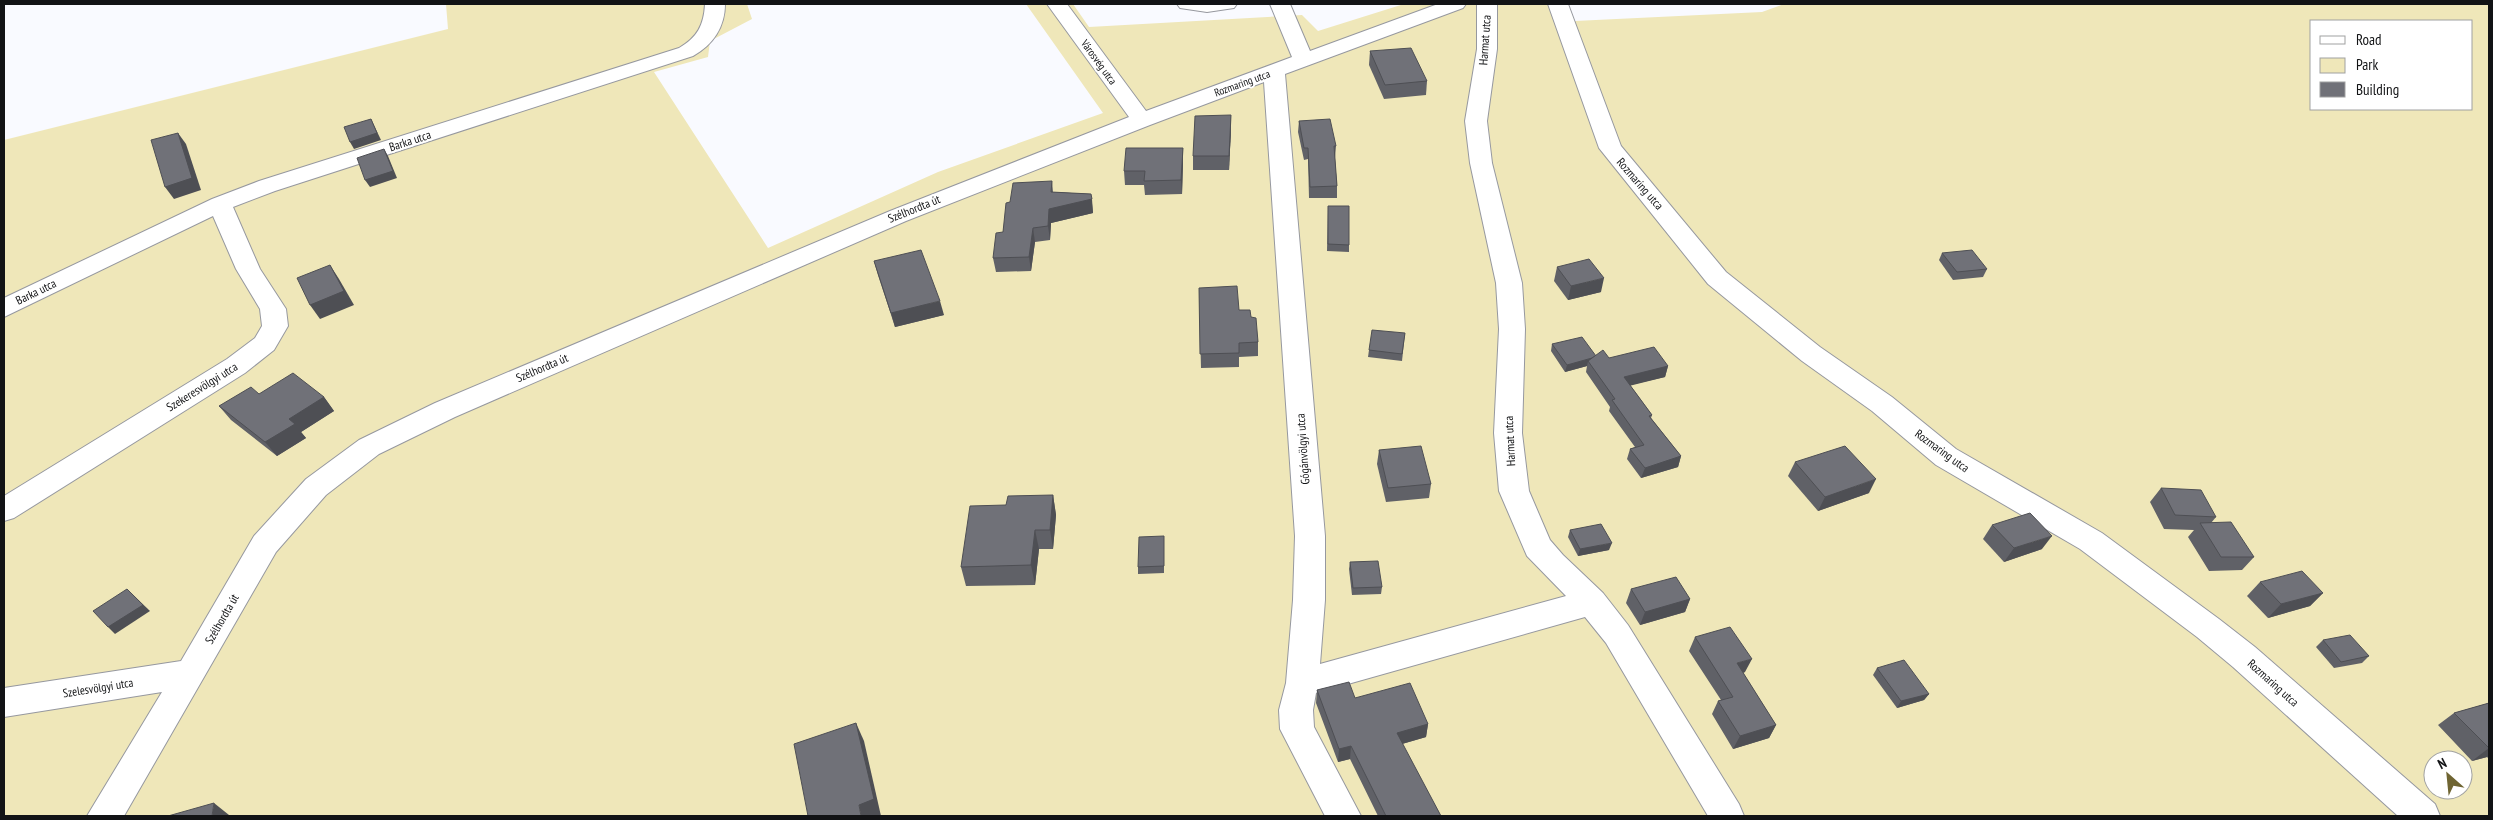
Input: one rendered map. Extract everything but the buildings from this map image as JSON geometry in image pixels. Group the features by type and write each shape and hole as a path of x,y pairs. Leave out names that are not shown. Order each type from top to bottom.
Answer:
{"street":[{"name":"Barka utca","path":"4,308 220,204 267,186 686,52 700,46 716,12 715,4"},
{"name":"Városvég utca","path":"1056,4 1142,120"},
{"path":"1187,4 1197,6 1227,4"},
{"path":"1280,4 1304,60"},
{"name":"Rozmaring utca","path":"1142,120 1456,4"},
{"name":"Harmat utca","path":"1487,4 1487,48 1476,121 1481,163 1509,283 1512,329 1508,433 1514,491 1538,547 1552,564 1592,602 1617,634 1727,816"},
{"name":"Rozmaring utca","path":"1558,4 1610,148 1717,278 1738,297 1811,354 1882,404 1946,457 2091,541 2208,628 2244,657 2423,816"},
{"name":"Gógánvölgyi utca","path":"1274,71 1310,536 1309,600 1302,683 1296,710 1297,729 1342,816"},
{"name":"Szélhordta út","path":"105,816 191,673 265,544 316,487 340,466 368,447 446,410 898,216 1142,120"},
{"name":"Szekeresvölgyi utca","path":"4,510 236,366 265,344 275,326 273,310 248,269 220,204"},
{"path":"1302,683 1592,602"},
{"name":"Szelesvölgyi utca","path":"4,703 191,673"}],"green space":[{"path":"446,4 747,4 752,19 710,41 708,57 654,72 768,248 938,172 1103,113 1026,4 1073,4 1089,27 1302,15 1318,31 1404,4 1564,4 1575,21 1762,12 1784,4 2489,4 2489,816 4,816 4,140 448,29"}]}
